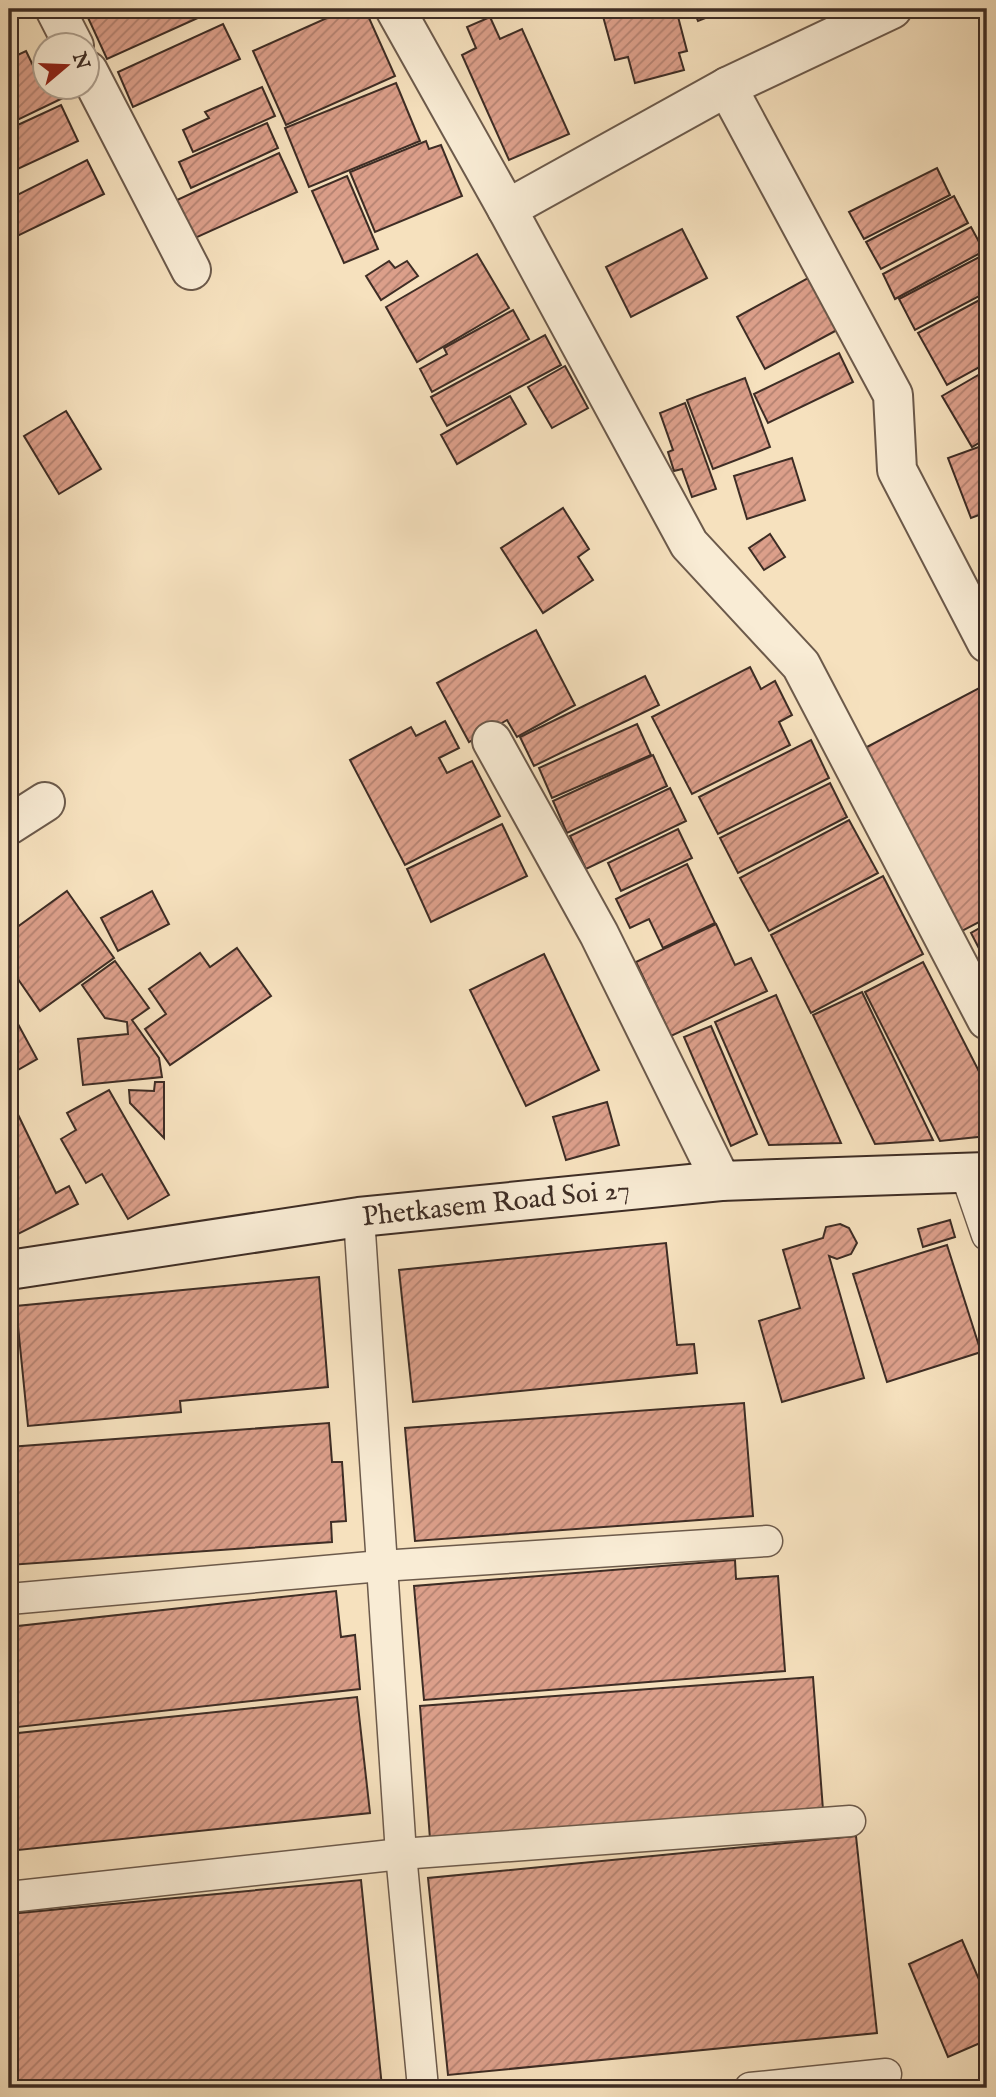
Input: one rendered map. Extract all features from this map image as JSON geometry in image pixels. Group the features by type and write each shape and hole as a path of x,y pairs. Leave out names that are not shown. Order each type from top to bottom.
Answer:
{"street":[{"path":"55,9 67,32"},
{"path":"396,9 689,544 801,665 987,1020"},
{"path":"507,209 727,87 892,9"},
{"path":"727,87 893,395 897,470 987,643"},
{"path":"102,98 191,270"},
{"path":"492,741 599,934 721,1181"},
{"path":"9,825 45,802"},
{"name":"Phetkasem Road Soi 27","path":"9,1269 359,1217 721,1181 976,1173"}],"lane":[{"path":"976,1173 987,1235"},
{"path":"359,1217 401,1854 423,2088"},
{"path":"9,1598 382,1566 767,1541"},
{"path":"9,1897 401,1854 850,1821"},
{"path":"750,2088 886,2074"}],"building":[{"path":"84,9 209,9 211,12 107,59 102,48 102,32 95,32"},
{"path":"347,9 365,9 395,76 286,125 253,51"},
{"path":"601,9 676,9 687,51 679,53 684,70 635,83 628,57 615,60"},
{"path":"693,9 728,9 698,21"},
{"path":"490,17 500,39 522,29 569,134 509,160 462,55 476,48 467,27"},
{"path":"223,24 240,59 133,107 118,72"},
{"path":"26,51 32,63 32,102 55,102 9,124 9,59"},
{"path":"396,83 420,141 309,187 285,128"},
{"path":"262,87 275,116 193,152 183,130 209,118 205,112"},
{"path":"61,105 78,141 9,173 9,129"},
{"path":"267,123 278,148 191,188 179,162"},
{"path":"426,141 429,149 441,145 462,196 375,232 350,172"},
{"path":"279,153 297,192 195,238 177,200"},
{"path":"87,160 104,194 9,240 9,199"},
{"path":"937,168 950,195 864,239 849,212"},
{"path":"347,176 378,249 344,263 312,191"},
{"path":"954,196 968,223 881,269 866,242"},
{"path":"971,227 984,251 895,299 883,274"},
{"path":"682,229 707,278 631,317 606,267"},
{"path":"477,254 509,308 417,362 386,307"},
{"path":"985,254 987,292 915,330 899,299"},
{"path":"389,261 395,268 407,261 418,276 381,300 366,276"},
{"path":"808,278 837,330 765,369 737,317"},
{"path":"987,296 987,363 947,385 918,333"},
{"path":"513,310 529,339 432,392 420,369 447,354 444,348"},
{"path":"545,335 561,365 447,426 431,397"},
{"path":"839,353 853,382 768,423 754,394"},
{"path":"565,366 588,408 552,428 528,387"},
{"path":"987,370 987,438 972,447 942,396"},
{"path":"745,378 770,447 713,469 687,400"},
{"path":"510,396 526,424 457,464 441,435"},
{"path":"685,403 716,489 692,497 682,469 674,471 668,452 673,450 660,413"},
{"path":"66,411 101,469 59,494 24,436"},
{"path":"987,444 987,512 971,518 948,458"},
{"path":"792,458 805,500 747,519 734,476"},
{"path":"563,508 589,549 578,557 593,580 543,613 501,548"},
{"path":"770,534 785,557 764,570 749,548"},
{"path":"536,630 575,705 517,737 507,720 469,742 437,683"},
{"path":"750,667 761,689 775,681 792,715 779,722 790,745 692,794 652,717"},
{"path":"645,676 659,705 534,766 520,737"},
{"path":"983,686 987,693 987,918 962,931 865,748"},
{"path":"445,721 459,748 439,758 447,773 472,761 500,816 405,865 350,760 411,727 416,736"},
{"path":"637,724 651,755 552,798 539,768"},
{"path":"811,740 829,778 718,834 699,797"},
{"path":"653,755 667,786 567,833 553,801"},
{"path":"830,783 847,817 738,873 720,838"},
{"path":"670,788 686,821 586,869 570,836"},
{"path":"849,820 878,873 769,931 740,878"},
{"path":"502,824 527,876 431,922 407,869"},
{"path":"678,829 692,858 621,891 608,863"},
{"path":"687,864 715,923 663,948 649,919 630,928 616,899"},
{"path":"883,876 923,954 811,1013 771,935"},
{"path":"67,891 114,958 40,1011 9,966 9,933"},
{"path":"152,891 169,924 118,951 101,918"},
{"path":"716,924 735,965 751,958 767,991 671,1036 636,962"},
{"path":"987,924 987,964 971,933"},
{"path":"237,948 271,996 170,1065 145,1029 166,1014 149,989 200,953 210,967"},
{"path":"544,954 599,1070 526,1106 470,990"},
{"path":"115,961 149,1008 132,1020 159,1058 162,1077 83,1085 78,1039 128,1034 127,1022 105,1018 82,985"},
{"path":"923,962 987,1087 987,1136 940,1141 865,992"},
{"path":"862,992 933,1140 875,1144 813,1015"},
{"path":"776,995 841,1143 769,1145 715,1022"},
{"path":"12,1013 37,1059 9,1075 9,1015"},
{"path":"711,1026 757,1134 731,1146 684,1037"},
{"path":"155,1082 164,1082 164,1138 130,1103 129,1090 154,1091"},
{"path":"109,1090 169,1195 128,1219 102,1174 86,1183 61,1139 76,1130 67,1113"},
{"path":"9,1096 56,1193 69,1186 78,1204 14,1236 9,1225"},
{"path":"607,1102 619,1145 566,1160 553,1117"},
{"path":"950,1220 955,1237 923,1247 918,1229"},
{"path":"840,1224 849,1228 857,1243 851,1254 837,1259 829,1256 864,1378 782,1402 759,1321 800,1308 783,1250 823,1238 826,1227"},
{"path":"666,1243 677,1345 694,1344 697,1373 413,1402 399,1270"},
{"path":"947,1245 981,1352 887,1382 853,1274"},
{"path":"319,1277 328,1387 180,1401 181,1412 28,1426 16,1306"},
{"path":"744,1403 753,1516 415,1541 405,1428"},
{"path":"329,1423 332,1462 342,1462 346,1521 331,1522 332,1542 9,1565 9,1447"},
{"path":"735,1560 736,1579 778,1576 785,1671 424,1700 414,1586"},
{"path":"336,1591 341,1637 355,1635 360,1689 9,1728 9,1627"},
{"path":"813,1677 823,1810 430,1839 420,1706"},
{"path":"357,1697 370,1813 9,1851 9,1734"},
{"path":"856,1836 877,2033 448,2075 428,1878"},
{"path":"361,1880 382,2087 9,2088 9,1914"},
{"path":"962,1940 987,1998 987,2040 948,2057 909,1964"}]}
